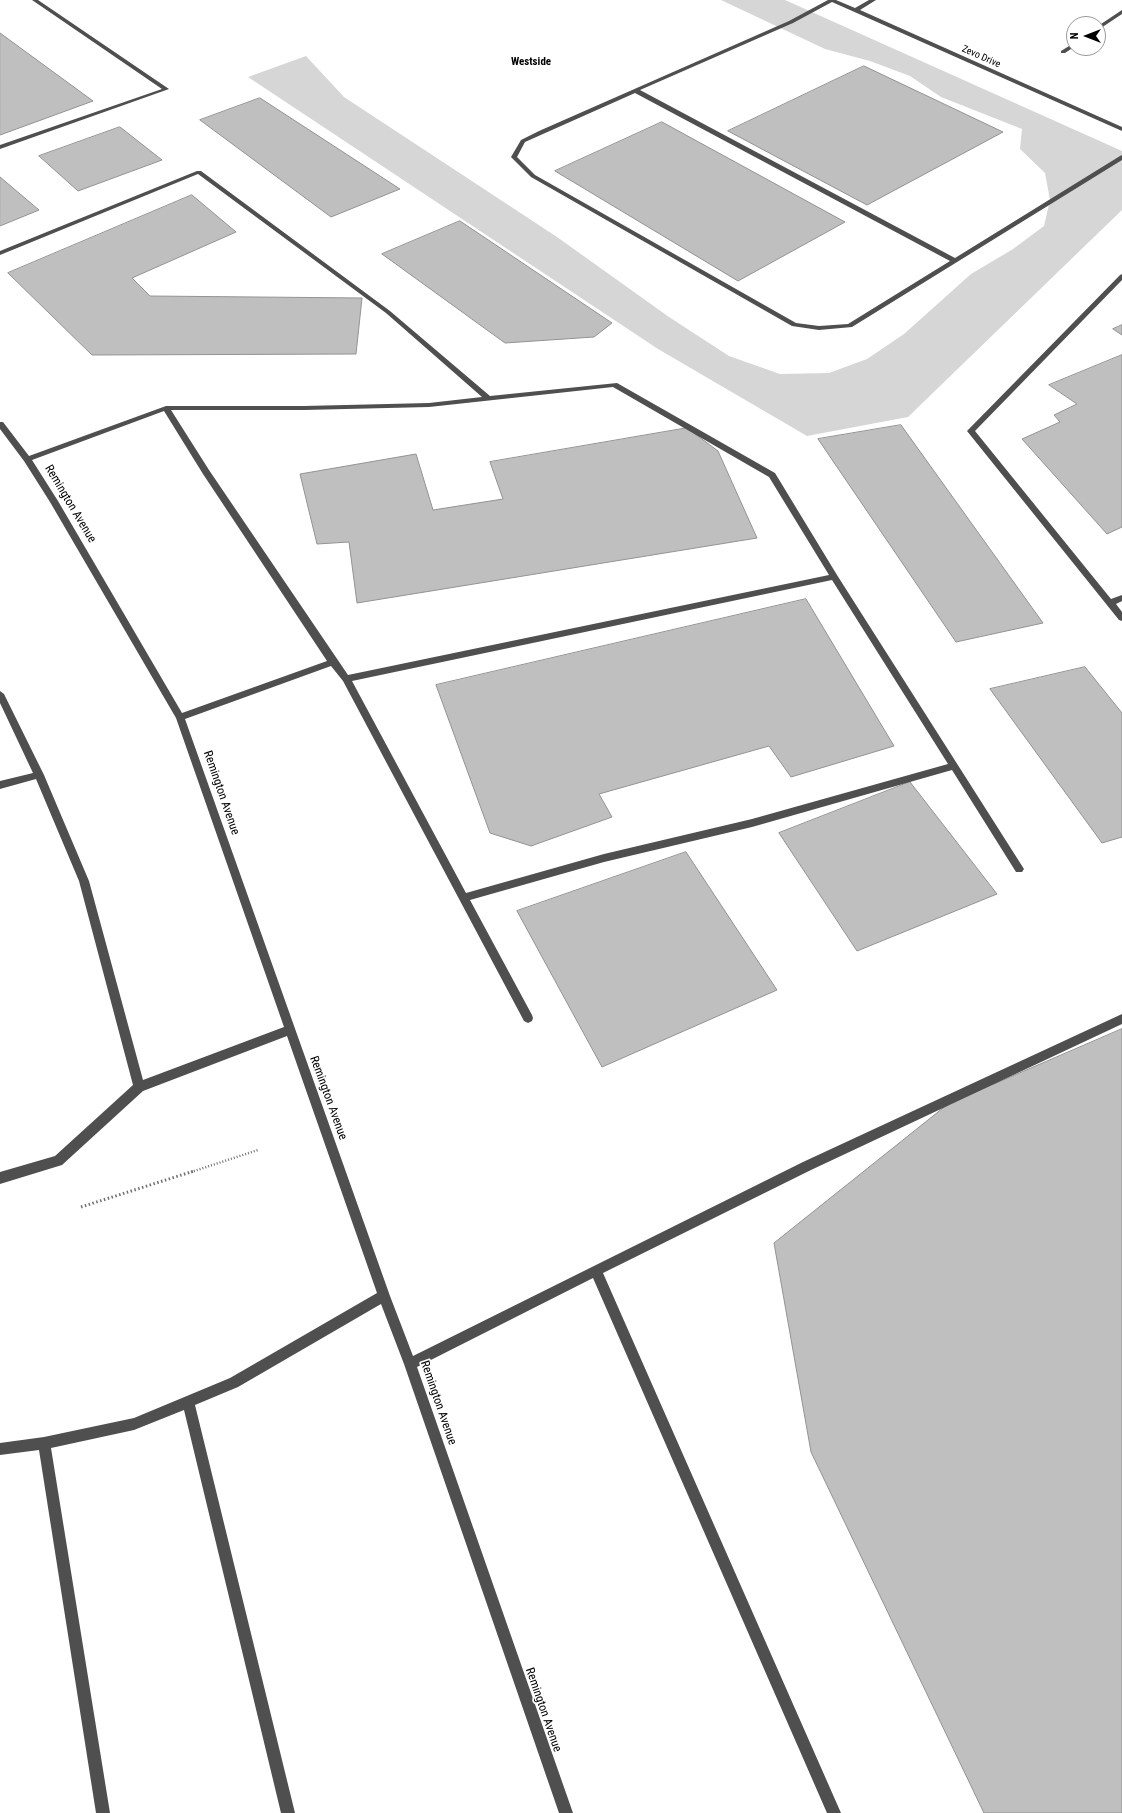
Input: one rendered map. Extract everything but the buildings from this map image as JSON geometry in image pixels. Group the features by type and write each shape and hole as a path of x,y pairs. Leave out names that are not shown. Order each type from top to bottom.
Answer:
{"street":[{"path":"0,147 166,89 35,0"},
{"path":"832,0 791,22 541,132 523,141 514,156 533,176 794,325 819,328 850,326 1122,157"},
{"name":"Zevo Drive","path":"832,0 1122,130"},
{"path":"855,10 873,0"},
{"path":"1106,23 1122,12"},
{"path":"635,90 955,261"},
{"path":"0,253 199,172 388,312 488,398"},
{"path":"1122,276 971,431 1122,618"},
{"path":"27,459 166,408 304,408 429,405 614,385 772,475 834,577 1019,869"},
{"path":"166,408 333,662 346,679 528,1018"},
{"name":"Remington Avenue","path":"0,424 27,459 54,501 180,717 384,1296 410,1364 566,1813"},
{"path":"346,679 834,577"},
{"path":"1110,603 1122,598"},
{"path":"180,717 333,662"},
{"path":"0,694 39,775 84,881 139,1087"},
{"path":"464,898 604,858 752,823 954,766"},
{"path":"0,785 39,775"},
{"path":"410,1364 807,1166 1122,1019"},
{"path":"0,1178 58,1160 139,1087 290,1030"},
{"path":"596,1270 834,1813"},
{"path":"0,1449 44,1443 134,1424 234,1383 384,1296"},
{"path":"188,1402 288,1813"},
{"path":"44,1443 103,1813"}],"path":[{"path":"81,1207 258,1150"}],"shaded area":[{"path":"721,0 785,0 1122,151 1122,210 908,417 807,436 658,349 248,77 306,56 344,97 557,237 669,317 729,356 780,374 829,373 867,359 904,334 971,274 1013,249 1044,226 1050,200 1045,173 1020,149 1022,129 941,97 910,76 870,61 825,49"}],"district":[{"name":"Westside","path":"531,62"}]}
